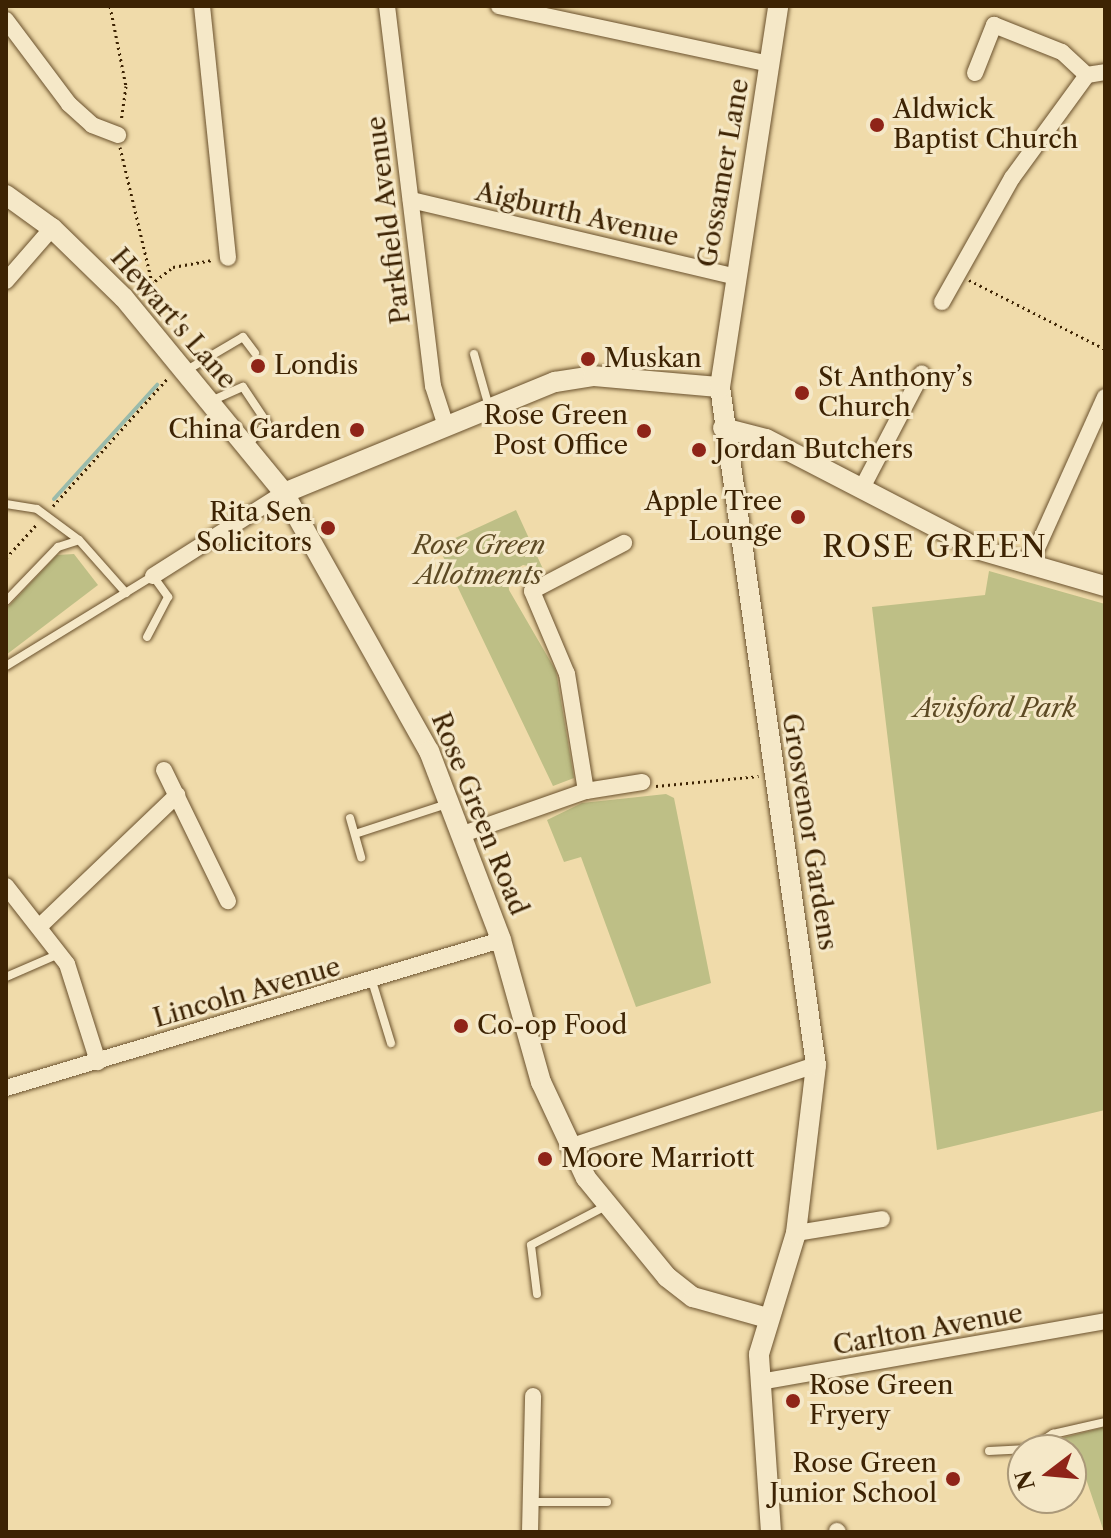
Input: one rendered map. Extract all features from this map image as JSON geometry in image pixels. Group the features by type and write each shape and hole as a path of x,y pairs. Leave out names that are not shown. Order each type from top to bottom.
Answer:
{"street":[{"path":"202,6 228,258"},
{"name":"Parkfield Avenue","path":"387,6 433,386 446,426"},
{"path":"499,6 769,64"},
{"name":"Gossamer Lane","path":"721,349 778,6"},
{"path":"6,20 69,104 92,125 118,135"},
{"path":"975,73 994,25 1062,52 1087,75"},
{"path":"942,302 1012,178 1087,75 1105,72"},
{"name":"Hewart's Lane","path":"6,195 52,228 124,298 184,367 284,493"},
{"name":"Aigburth Avenue","path":"411,200 733,276"},
{"path":"6,281 52,228"},
{"name":"Grosvenor Gardens","path":"721,349 723,428 816,1065 796,1233 767,1318"},
{"path":"863,486 922,373"},
{"path":"153,576 284,493 489,407 574,378 720,387"},
{"path":"1029,566 1105,397"},
{"path":"723,428 766,439 863,486 980,550 1105,586"},
{"name":"Rose Green Road","path":"284,493 396,684 450,803 501,940 541,1082 569,1147 606,1206 693,1297 767,1318"},
{"path":"586,791 567,674 532,591 624,543"},
{"path":"164,770 228,901"},
{"path":"463,834 586,791 637,783"},
{"path":"40,926 177,795"},
{"path":"6,886 60,954 98,1062"},
{"name":"Lincoln Avenue","path":"6,1088 501,940"},
{"path":"569,1147 816,1065"},
{"path":"796,1233 882,1219"},
{"path":"767,1318 760,1382 771,1532"},
{"name":"Carlton Avenue","path":"760,1382 1105,1321"},
{"path":"530,1532 533,1396"}],"lane":[{"path":"184,367 243,337 255,353"},
{"path":"474,354 489,407"},
{"path":"211,401 243,387 267,423 247,446"},
{"path":"6,504 21,501 79,540 126,593"},
{"path":"6,601 58,547 79,540"},
{"path":"6,666 153,576 168,597 147,637"},
{"path":"355,834 450,803"},
{"path":"350,818 361,857"},
{"path":"6,977 60,954"},
{"path":"372,981 391,1043"},
{"path":"537,1294 531,1245 606,1206"},
{"path":"1053,1434 1105,1422"},
{"path":"989,1451 1007,1451"},
{"path":"530,1502 607,1502"}],"path":[{"path":"124,298 153,287 173,267 228,258"},
{"path":"958,274 1105,349"},
{"path":"6,558 184,367"},
{"path":"637,783 759,776"}],"green space":[{"name":"Rose Green Allotments","path":"516,510 543,569 523,565 508,574 509,590 556,671 574,778 553,786 438,546"},
{"path":"74,554 98,585 6,655 6,609 57,555"},
{"name":"Avisford Park","path":"989,571 1105,604 1105,1110 937,1150 872,607 985,595"},
{"path":"666,794 674,798 711,983 636,1007 581,857 564,862 547,820 582,803"},
{"path":"1105,1427 1105,1532 1087,1482 1087,1434 1078,1434"}],"waterway":[{"path":"54,499 157,385"}],"place":[{"name":"Aldwick Baptist Church","path":"877,125"},
{"name":"Muskan","path":"588,359"},
{"name":"Londis","path":"258,366"},
{"name":"St Anthony’s Church","path":"802,393"},
{"name":"China Garden","path":"357,430"},
{"name":"Rose Green Post Office","path":"644,431"},
{"name":"Jordan Butchers","path":"699,450"},
{"name":"Apple Tree Lounge","path":"798,517"},
{"name":"Rita Sen Solicitors","path":"328,528"},
{"name":"Co-op Food","path":"461,1026"},
{"name":"Moore Marriott","path":"545,1159"},
{"name":"Rose Green Fryery","path":"793,1401"},
{"name":"Rose Green Junior School","path":"953,1479"}],"district":[{"name":"ROSE GREEN","path":"935,547"}]}
